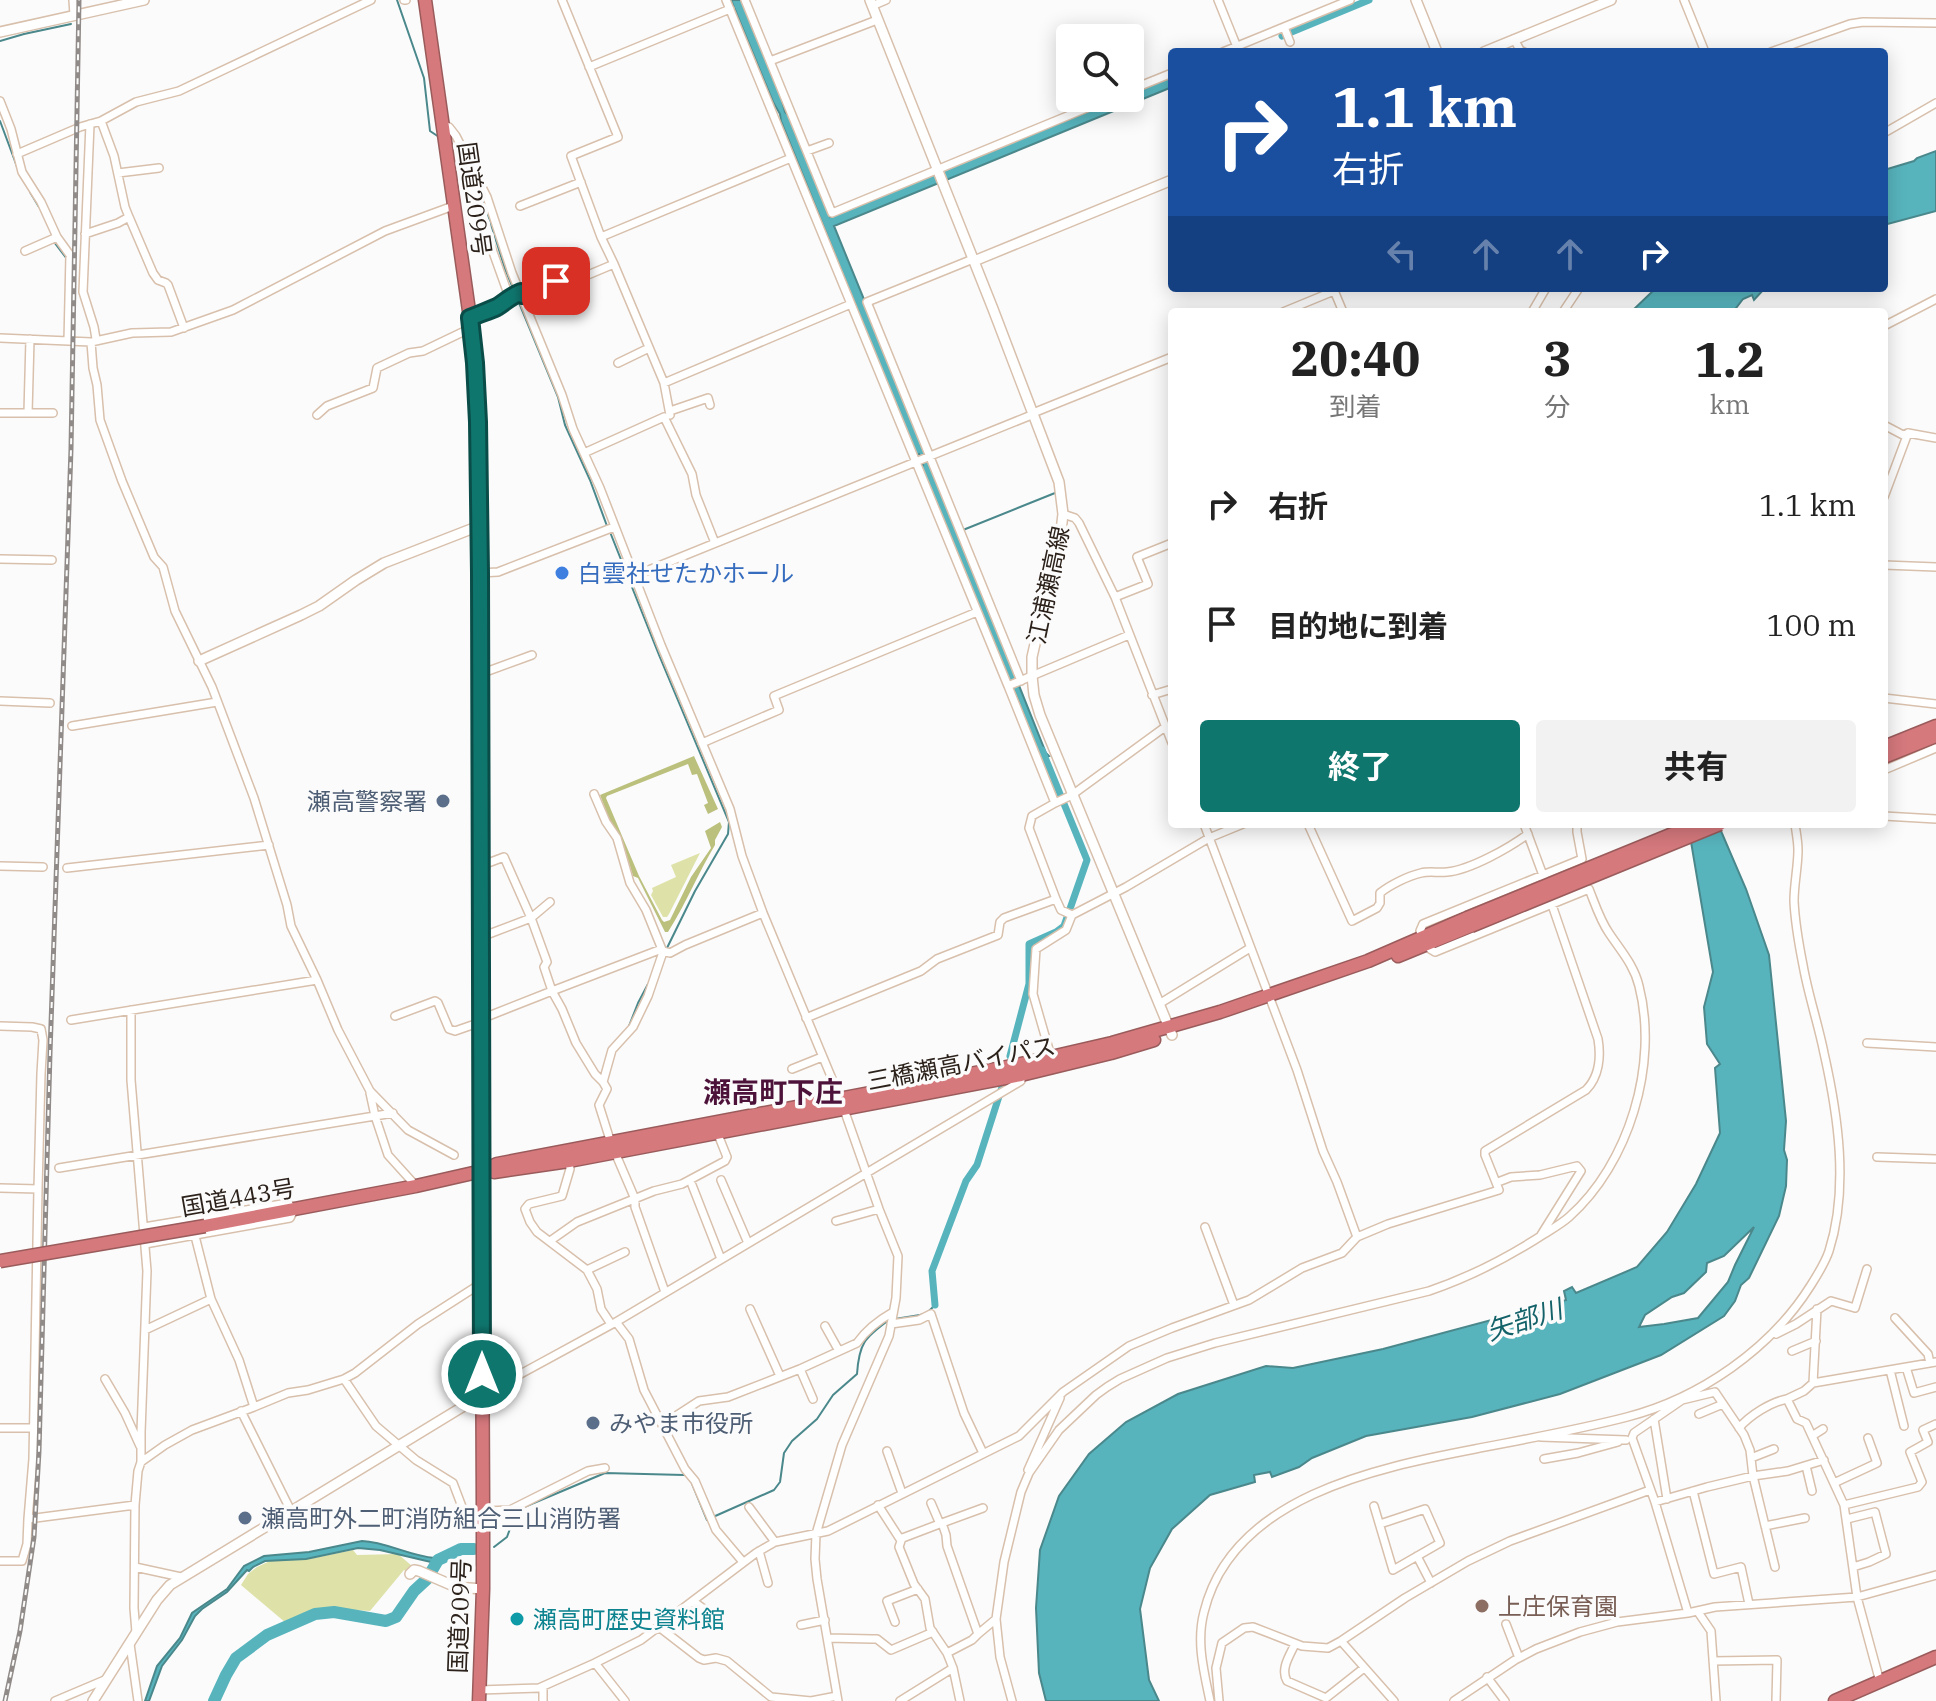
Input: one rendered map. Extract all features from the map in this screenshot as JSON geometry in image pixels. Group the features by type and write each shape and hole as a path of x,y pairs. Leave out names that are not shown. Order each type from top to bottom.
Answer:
{"highway":[{"name":"国道209号","path":"425,0 471,323 478,422 483,1510 479,1695"},
{"path":"1888,745 1936,726"},
{"path":"1888,755 1936,736"},
{"name":"三橋瀬高バイパス","path":"1469,922 1688,828"},
{"name":"三橋瀬高バイパス","path":"482,1171 496,1173 569,1161 613,1147 842,1104 1021,1075 1052,1062 1222,1020 1710,828"},
{"name":"三橋瀬高バイパス","path":"482,1171 497,1164 717,1132 1017,1065 1052,1062"},
{"name":"国道443号","path":"0,1261 200,1231 482,1171"},
{"path":"1835,1701 1936,1657"}],"street":[{"path":"73,0 74,15"},
{"path":"0,32 144,0"},
{"path":"17,154 101,121 136,102 164,96 198,82 371,0"},
{"path":"562,0 618,137 571,156 601,237 664,383 667,414 692,474 696,495 715,543"},
{"path":"726,0 781,109 807,151 832,213 1078,112"},
{"path":"745,0 770,61 791,158 1055,803"},
{"path":"871,3 886,0"},
{"path":"1218,0 1238,48"},
{"path":"1241,48 1287,34 1350,0"},
{"path":"1416,0 1435,48"},
{"path":"1493,48 1611,0"},
{"path":"1684,0 1703,48"},
{"name":"江浦瀬高線","path":"871,3 1059,482 1063,514 1032,657 1034,695 1170,1031"},
{"path":"589,67 730,9"},
{"path":"770,61 877,20"},
{"path":"1782,48 1850,24 1936,23"},
{"path":"1514,39 1519,48"},
{"path":"1144,84 1168,75"},
{"path":"0,101 22,172 70,255 68,341"},
{"path":"1888,131 1936,103"},
{"path":"101,121 114,156 129,217 153,273 168,285 184,328"},
{"path":"90,124 83,292 94,327 93,368 100,420 154,557 163,567 175,611 217,702 254,798 291,926 338,1030 370,1091 388,1155 416,1186"},
{"path":"442,128 449,127 456,136 487,197 512,273 573,429 730,809 742,856 763,913 842,1104 898,1256 891,1324 881,1357 833,1469 816,1534 816,1569 838,1698 811,1701 770,1699 727,1661 699,1658 659,1627"},
{"path":"0,134 11,129"},
{"path":"807,151 829,143"},
{"path":"601,237 791,158"},
{"path":"118,173 159,168"},
{"path":"520,206 581,182"},
{"path":"1020,681 867,302 1168,182"},
{"path":"0,338 93,341 132,333 166,333 184,328 233,310 385,231 453,206"},
{"path":"85,234 129,217"},
{"path":"25,251 57,237"},
{"path":"317,415 327,406 373,388 377,368 409,353 423,351 502,304 507,291 489,241"},
{"path":"505,299 556,281 564,285 614,264"},
{"path":"1292,308 1329,292"},
{"path":"1888,324 1936,299"},
{"path":"664,383 851,304"},
{"path":"28,413 30,339"},
{"path":"618,363 649,348"},
{"path":"634,576 1168,359"},
{"path":"584,453 708,398 710,405"},
{"path":"0,413 53,413"},
{"path":"1888,427 1903,435 1908,433 1936,438"},
{"path":"1888,486 1908,433"},
{"path":"1063,514 1079,523 1115,597 1168,734"},
{"path":"199,661 310,611 384,563 479,526"},
{"path":"480,573 498,572 614,527"},
{"path":"1115,597 1148,584 1137,557 1168,545"},
{"path":"0,559 52,560"},
{"path":"1888,565 1936,567"},
{"path":"702,743 779,710 774,696 977,612"},
{"path":"1009,686 1129,635"},
{"path":"480,674 532,655"},
{"path":"1152,695 1168,690"},
{"path":"1888,698 1936,704"},
{"path":"0,701 50,703"},
{"path":"72,726 217,702"},
{"path":"1069,914 1061,910 1029,828 1032,816 1072,795 1165,727"},
{"path":"1888,768 1936,748"},
{"path":"594,794 617,838 630,883 667,952 633,1027 612,1050 603,1082"},
{"path":"1888,816 1936,819"},
{"path":"1205,828 1357,1237"},
{"path":"1069,914 1114,893 1209,838 1233,828"},
{"path":"1310,828 1352,921 1377,908 1380,893 1386,888 1421,873 1447,873 1470,865 1528,834"},
{"path":"479,1695 543,1687 641,1640 743,1562 775,1542 828,1531 1019,1436 1063,1392 1129,1346 1249,1300 1302,1268 1342,1253 1357,1237 1388,1224 1499,1190 1485,1151 1586,1090 1597,1076 1600,1048 1526,828"},
{"path":"1012,1701 1000,1657 996,1619 1015,1508 1029,1473 1059,1430 1096,1395 1149,1365 1215,1343 1452,1283 1499,1262 1563,1221 1579,1206 1608,1168 1633,1114 1642,1076 1645,1030 1639,984 1633,967 1599,916 1589,889 1577,828"},
{"path":"1769,1338 1794,1310 1825,1262 1835,1228 1839,1192 1838,1143 1831,1085 1803,967 1794,901 1798,849 1795,828"},
{"path":"67,868 269,845"},
{"path":"480,866 504,857 547,962 544,967 552,991 576,1043 607,1089 599,1105 635,1199 635,1207 665,1292"},
{"path":"1582,859 1423,924 1420,931 1435,952 1589,889"},
{"path":"0,866 43,867"},
{"path":"806,1018 921,971 937,959 998,935 1000,922 1004,918 1056,899"},
{"path":"481,937 531,918 550,902"},
{"path":"395,1016 435,1001 449,1029 455,1031 659,950 667,952 763,913"},
{"path":"1052,1062 1033,994 1036,949 1066,930 1069,914"},
{"path":"1159,1004 1250,948"},
{"path":"71,1020 317,980"},
{"path":"131,1010 131,1080 147,1271 141,1462 135,1505 136,1632"},
{"path":"0,1026 41,1029 43,1040 33,1459 27,1544 22,1561 0,1561"},
{"path":"1867,1043 1936,1047"},
{"path":"792,1069 822,1057"},
{"path":"93,1701 157,1600 181,1577 482,1395 614,1323 1021,1081 1021,1075"},
{"path":"370,1091 408,1130 454,1155"},
{"path":"59,1168 393,1113"},
{"path":"550,1241 577,1222 682,1184 725,1161 727,1157 717,1132"},
{"path":"1877,1157 1936,1159"},
{"path":"569,1161 570,1169 562,1196 529,1204 525,1209 537,1232 587,1270 597,1289 601,1309 629,1339 644,1390 685,1469 695,1481 716,1530 743,1562"},
{"path":"1498,1182 1577,1166 1581,1171 1540,1237"},
{"path":"721,1180 748,1243"},
{"path":"692,1185 721,1259"},
{"path":"0,1188 38,1189"},
{"path":"144,1227 288,1203 294,1210"},
{"path":"836,1221 879,1209"},
{"path":"1205,1227 1234,1305"},
{"path":"145,1244 200,1231 211,1299 239,1360 254,1407"},
{"path":"587,1270 625,1252"},
{"path":"1544,1459 1629,1439 1769,1338 1817,1309 1831,1301 1855,1308 1867,1269"},
{"path":"141,1462 179,1436 288,1393 344,1379 418,1324 482,1285"},
{"path":"145,1330 211,1299"},
{"path":"750,1309 780,1376"},
{"path":"1813,1383 1817,1309"},
{"path":"662,1425 699,1401 728,1397 857,1343 882,1318 893,1312"},
{"path":"891,1324 919,1320 931,1314 964,1413 983,1453"},
{"path":"1739,1428 1745,1421 1780,1400 1804,1391 1813,1383 1933,1362 1895,1318"},
{"path":"825,1326 839,1351"},
{"path":"1792,1351 1816,1341"},
{"path":"1906,1367 1914,1393 1936,1387"},
{"path":"800,1369 813,1399"},
{"path":"1890,1370 1904,1426"},
{"path":"105,1379 141,1448"},
{"path":"344,1379 376,1426 416,1460 453,1483 464,1512 510,1510 588,1471 605,1468"},
{"path":"1029,1473 1028,1468 1063,1392"},
{"path":"1210,1701 1201,1646 1204,1612 1214,1581 1224,1564 1259,1527 1315,1494 1378,1470 1628,1417 1715,1392 1744,1435 1775,1567"},
{"path":"1787,1399 1797,1419 1806,1423 1844,1505 1857,1597 1880,1682"},
{"path":"1699,1414 1723,1404"},
{"path":"241,1411 291,1511"},
{"path":"1654,1419 1667,1499"},
{"path":"1844,1505 1918,1487 1922,1482 1910,1452 1928,1442 1923,1430 1936,1424"},
{"path":"0,1428 32,1428"},
{"path":"1812,1436 1823,1429"},
{"path":"1533,1437 1629,1439"},
{"path":"1834,1483 1877,1463 1868,1438"},
{"path":"1629,1439 1655,1502 1688,1613"},
{"path":"1751,1458 1774,1449"},
{"path":"887,1451 902,1493"},
{"path":"1655,1502 1824,1460"},
{"path":"1806,1466 1812,1491"},
{"path":"1219,1701 1216,1668 1222,1643 1244,1628 1253,1627 1295,1644 1328,1648 1468,1561 1510,1541 1650,1490"},
{"path":"1693,1491 1714,1574 1741,1567 1749,1604"},
{"path":"931,1503 946,1535 947,1546 978,1634"},
{"path":"28,1519 135,1505"},
{"path":"878,1505 900,1539 983,1508"},
{"path":"1374,1506 1393,1570 1440,1543 1425,1509 1380,1524"},
{"path":"749,1507 775,1542"},
{"path":"1847,1519 1875,1512 1886,1554 1853,1567"},
{"path":"1765,1526 1805,1518"},
{"path":"902,1538 899,1547 925,1599 930,1628 953,1668 960,1701"},
{"path":"759,1551 768,1583"},
{"path":"1417,1556 1431,1583"},
{"path":"135,1567 181,1577"},
{"path":"410,1574 414,1570 419,1571 456,1587 483,1589"},
{"path":"1454,1701 1519,1658 1580,1632 1617,1622 1715,1607 1857,1597 1936,1575"},
{"path":"895,1622 887,1601 918,1589"},
{"path":"693,1601 715,1617"},
{"path":"1698,1612 1711,1631 1716,1701"},
{"path":"947,1653 972,1640 996,1619"},
{"path":"801,1625 825,1620"},
{"path":"1506,1624 1519,1658"},
{"path":"828,1638 877,1639 891,1650 933,1632"},
{"path":"1341,1641 1394,1701"},
{"path":"130,1643 138,1701"},
{"path":"1295,1644 1284,1669 1287,1681 1326,1698 1364,1668"},
{"path":"1713,1661 1777,1660 1776,1701"},
{"path":"595,1663 625,1701"},
{"path":"900,1701 953,1668"},
{"path":"1487,1677 1505,1701"},
{"path":"55,1701 107,1679"},
{"path":"543,1687 543,1701"}],"green space":[{"path":"694,756 718,809 708,814 704,805 708,803 697,774 692,775 688,764 606,798 639,876 664,922 670,920 691,877 711,848 705,831 720,822 722,827 715,845 668,932 665,932 638,878 633,876 622,840 610,821 600,795"},
{"path":"700,853 669,914 663,917 651,895 652,888 676,877 671,865"},
{"path":"353,1550 357,1555 398,1554 412,1566 407,1572 404,1570 370,1611 340,1609 313,1612 286,1623 241,1585 248,1574 270,1561 314,1558"}],"water":[{"path":"731,0 741,0 830,217 1087,112 1111,112 834,226 1049,756 1041,759"},
{"path":"1168,79 1168,89 1144,99 1144,88"},
{"path":"1936,151 1936,211 1888,224 1888,169"},
{"path":"1652,292 1761,292 1754,300 1752,295 1743,299 1736,308 1635,308"},
{"name":"矢部川","path":"1689,828 1720,828 1746,889 1769,955 1786,1121 1784,1150 1787,1160 1786,1186 1779,1216 1749,1278 1741,1285 1735,1301 1724,1316 1661,1355 1560,1394 1472,1417 1366,1436 1312,1458 1299,1467 1272,1477 1270,1472 1254,1475 1255,1482 1210,1495 1172,1529 1150,1568 1140,1609 1149,1680 1159,1701 1046,1701 1039,1673 1036,1608 1040,1550 1059,1496 1089,1454 1126,1422 1178,1394 1266,1366 1293,1368 1383,1349 1566,1300 1564,1291 1572,1287 1576,1293 1637,1267 1667,1232 1696,1184 1720,1133 1715,1068 1720,1064 1707,1044 1704,1007 1713,972","holes":["1754,1227 1728,1282 1698,1318 1639,1327 1645,1315 1672,1297 1684,1293 1706,1272 1707,1263 1724,1256"]},
{"path":"362,1541 435,1558 435,1563 358,1548 306,1559 265,1561 247,1570 227,1592 195,1616 162,1666 149,1701 145,1701 157,1666 180,1638 192,1613 227,1589 244,1566 264,1556 309,1552"}],"waterway":[{"path":"397,0 424,78 430,131 439,137"},
{"path":"1282,36 1369,0"},
{"path":"0,41 71,24"},
{"path":"0,121 19,172"},
{"path":"449,141 460,154 485,205 505,269 607,526"},
{"path":"30,192 39,207"},
{"path":"54,242 67,259"},
{"path":"963,530 1055,493"},
{"path":"610,532 729,822 728,834 666,950"},
{"path":"1010,1056 1029,984 1029,944 1064,926 1087,860 1042,750"},
{"path":"629,1026 648,984"},
{"path":"935,1305 932,1271 966,1181 977,1165 1002,1087"},
{"path":"895,1319 926,1314 935,1305"},
{"path":"713,1517 774,1490 780,1482 784,1453 792,1441 817,1419 833,1395 857,1374 864,1342 889,1320"},
{"path":"494,1547 507,1537 522,1508 605,1473 684,1475"},
{"path":"691,1481 707,1520"},
{"path":"214,1701 236,1658 267,1635 315,1614 334,1612 386,1621 396,1617 414,1591 427,1579 438,1560 461,1549 474,1549"}],"railway":[{"path":"5,1701 20,1631 34,1537 39,1451 71,449 79,0"}],"place":[{"name":"白雲社せたかホール","path":"562,573"},
{"name":"瀬高警察署","path":"443,801"},
{"name":"みやま市役所","path":"593,1423"},
{"name":"瀬高町外二町消防組合三山消防署","path":"245,1518"},
{"name":"上庄保育園","path":"1482,1606"},
{"name":"瀬高町歴史資料館","path":"517,1619"}],"district":[{"name":"瀬高町下庄","path":"773,1091"}],"route":[{"path":"482,1374 480,573 478,422 470,318 493,309 521,292 522,295 556,281"}]}
